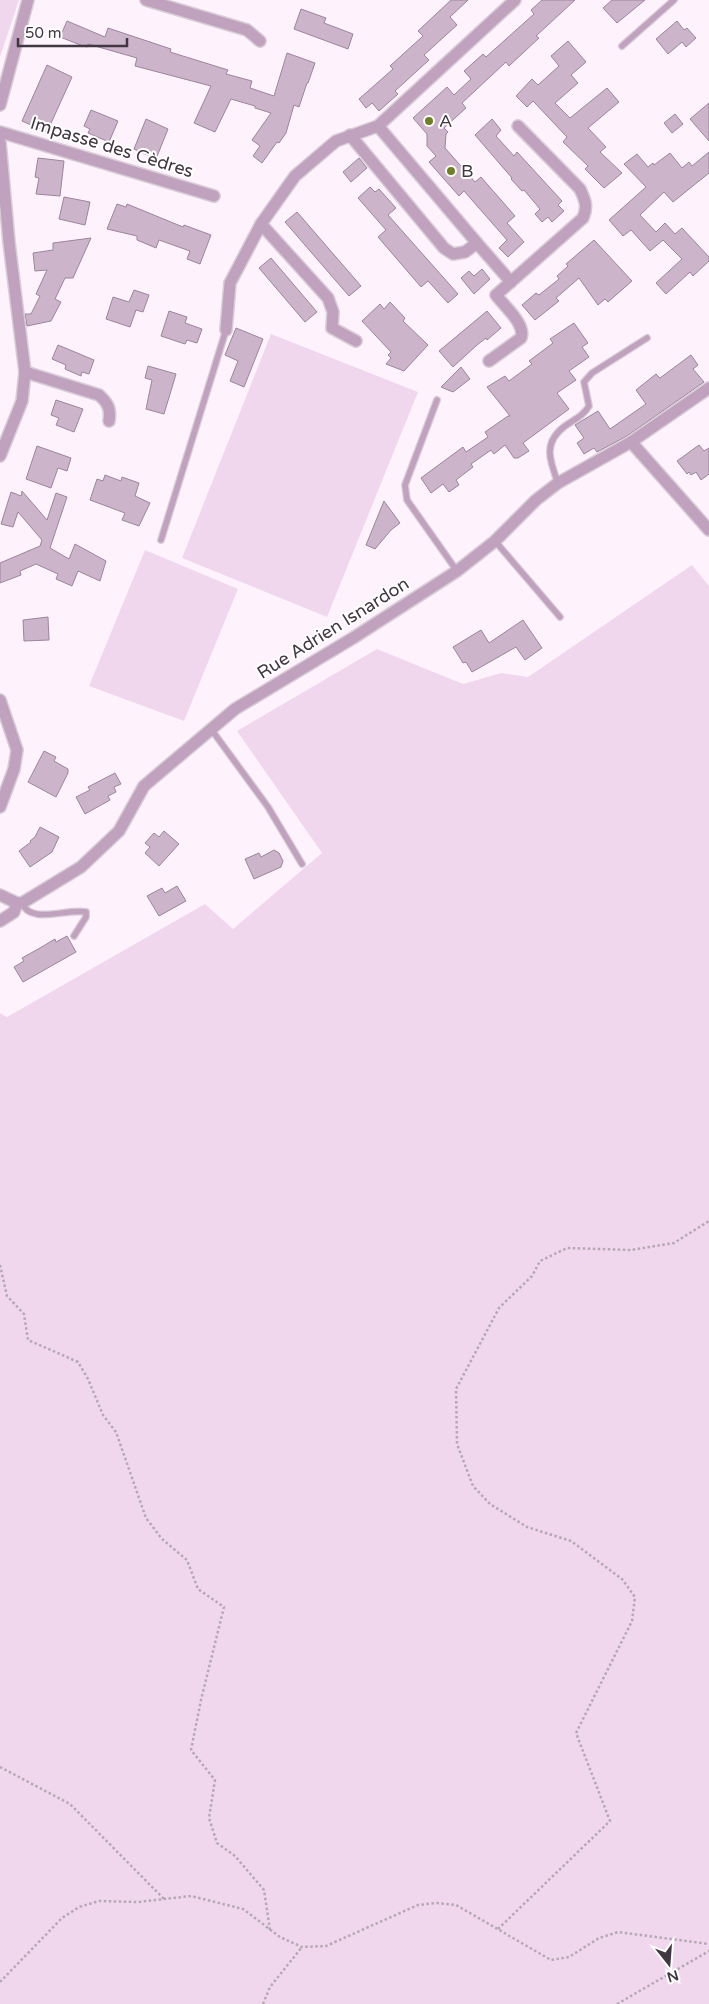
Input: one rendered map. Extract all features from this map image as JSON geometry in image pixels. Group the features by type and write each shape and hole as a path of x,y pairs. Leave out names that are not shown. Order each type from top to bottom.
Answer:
{"street":[{"path":"0,105 28,0"},
{"path":"146,0 247,30 260,41"},
{"path":"226,330 230,283 261,224 294,176 336,141 378,126 515,0"},
{"path":"378,126 511,282"},
{"path":"489,361 521,338 523,333 521,326 496,295 583,218 587,209 580,189 518,126"},
{"name":"Impasse des Cèdres","path":"0,132 214,196"},
{"path":"350,135 444,248 453,254 465,252 477,243"},
{"path":"0,142 9,242 25,372 22,401 0,456"},
{"path":"261,224 328,298 333,312 332,328 356,341"},
{"path":"25,372 99,395 106,401 110,411 109,421"},
{"name":"Rue Adrien Isnardon","path":"0,921 14,912 19,903 81,867 119,831 144,786 235,709 353,638 457,571 495,541 536,500 558,483 631,442 709,388"},
{"path":"631,442 709,530"},
{"path":"0,700 18,750 14,769 0,807"},
{"path":"0,895 19,903"}],"lane":[{"path":"622,46 674,0"},
{"path":"161,540 226,330"},
{"path":"558,483 549,459 550,446 564,427 584,415 590,406 584,382 592,373 647,338"},
{"path":"437,400 405,485 407,500 457,571"},
{"path":"495,541 510,556 560,617"},
{"path":"212,730 268,807 302,864"},
{"path":"19,903 31,914 58,915 77,910 86,912 86,917 74,936"}],"path":[{"path":"498,1930 610,1821 576,1733 632,1621 635,1597 622,1579 571,1541 527,1527 490,1504 473,1486 457,1444 456,1389 498,1308 532,1276 540,1260 566,1248 631,1250 674,1243 709,1221"},
{"path":"0,1265 7,1296 24,1314 28,1340 78,1362 88,1379 103,1415 116,1432 146,1518 162,1539 187,1560 198,1590 224,1607 200,1700 191,1750 215,1780 210,1818 218,1843 235,1856 264,1890 270,1930"},
{"path":"0,1767 70,1804 164,1899"},
{"path":"0,1982 62,1918 78,1907 99,1901 138,1902 191,1896 243,1909 280,1938 302,1946 326,1946 418,1905 437,1902 456,1905 551,1960 569,1957 599,1938 618,1932 709,1944"},
{"path":"263,2004 270,1986 302,1946"},
{"path":"617,2004 709,1951"}],"shaded area":[{"path":"0,0 19,0 0,57"},
{"path":"271,334 418,392 327,617 182,558"},
{"path":"145,550 238,589 184,721 89,686"},
{"path":"692,565 709,586 709,2004 0,2004 0,1013 7,1017 205,904 233,929 322,853 237,731 377,649 463,684 501,673 528,677"}],"building":[{"path":"451,0 468,0 450,17 457,25 424,55 429,60 395,91 398,94 379,111 372,103 366,108 359,99 393,69 390,66 423,36 418,31"},
{"path":"542,0 575,0 536,36 539,38 509,66 506,62 462,103 466,108 444,128 448,132 446,134 445,148 475,182 481,177 515,216 507,223 524,242 508,257 499,248 507,240 464,191 459,196 429,162 436,156 427,146 427,134 413,118 447,87 454,95 471,79 464,71 483,54 486,57 534,14 531,10"},
{"path":"612,0 645,0 617,23 603,8"},
{"path":"301,9 326,18 324,23 353,34 348,49 294,29"},
{"path":"67,21 105,37 108,28 171,49 170,52 228,70 226,74 252,81 250,88 274,96 287,53 315,63 299,107 294,105 286,133 262,163 253,156 260,146 252,140 271,113 231,99 215,132 194,123 211,86 135,66 137,58 88,44 87,47 83,46 60,37"},
{"path":"677,21 684,30 687,28 696,38 686,47 682,42 668,54 656,39"},
{"path":"568,41 586,62 571,75 578,83 555,103 570,118 607,88 619,102 588,128 606,147 600,152 622,173 604,188 585,169 588,166 563,142 567,137 533,101 527,107 516,96 532,79 538,85 559,66 551,56"},
{"path":"47,65 72,77 47,132 22,121"},
{"path":"709,103 709,141 690,119"},
{"path":"91,110 118,121 109,142 88,133 90,129 84,126"},
{"path":"675,114 683,124 672,133 664,123"},
{"path":"146,119 168,129 156,159 134,149"},
{"path":"492,119 501,130 496,136 514,156 517,152 562,201 558,205 564,211 552,222 548,217 542,222 535,214 540,209 524,190 522,191 511,179 475,135"},
{"path":"709,152 709,173 673,202 664,192 640,215 656,232 665,223 675,234 682,228 709,257 709,261 693,276 690,272 666,294 656,283 682,259 663,240 650,251 631,230 623,236 609,220 646,187 624,164 637,154 648,167 653,163 654,165 670,153 682,168 689,162 692,166"},
{"path":"38,158 64,161 60,196 36,194 39,178 35,177"},
{"path":"359,158 367,168 351,182 343,172"},
{"path":"370,187 375,192 379,189 396,208 388,215 458,294 448,303 428,281 421,287 378,237 386,230 358,198"},
{"path":"64,197 90,202 85,225 59,219"},
{"path":"117,204 126,207 127,204 183,227 184,225 211,235 200,264 187,259 190,251 159,240 156,248 137,240 137,236 107,229"},
{"path":"297,212 361,286 349,296 285,222"},
{"path":"91,238 73,278 65,278 55,299 61,302 51,321 27,326 25,314 31,314 40,296 36,294 47,270 35,271 33,253 53,250 53,243"},
{"path":"594,240 632,281 608,302 605,299 598,305 579,278 556,298 559,301 535,320 522,305 536,293 539,295 559,279 557,276 568,266 566,264"},
{"path":"271,258 317,312 305,322 259,268"},
{"path":"482,269 490,279 474,294 461,278 469,271 474,276"},
{"path":"134,290 149,295 143,312 136,310 130,327 106,319 113,297 129,302"},
{"path":"390,302 405,318 403,321 428,345 404,371 386,364 391,358 388,355 391,352 362,321 380,304 384,309"},
{"path":"169,311 187,317 185,323 202,329 197,343 187,340 185,344 161,336"},
{"path":"487,311 501,328 487,340 486,338 477,345 453,367 439,351"},
{"path":"574,323 588,343 582,347 589,357 569,371 576,380 557,393 569,409 523,443 529,451 518,458 514,458 505,445 494,454 491,450 471,464 473,467 456,480 459,485 449,492 443,484 431,493 421,478 463,447 466,452 488,437 485,432 510,416 487,387 505,376 509,381 532,364 529,361 553,343 550,339"},
{"path":"236,328 263,339 244,387 230,381 238,361 225,355"},
{"path":"58,345 94,360 89,374 82,372 81,376 65,369 66,365 52,359"},
{"path":"691,355 698,365 693,369 704,382 627,436 597,452 594,448 584,454 577,443 584,438 575,425 598,411 610,429 646,404 636,390 656,374 660,378"},
{"path":"148,366 176,374 164,414 146,409 152,380 145,378"},
{"path":"461,367 470,379 453,392 441,387"},
{"path":"56,400 83,409 74,432 56,425 59,418 51,415"},
{"path":"699,445 704,451 709,448 709,474 701,480 696,472 691,475 689,472 687,474 677,461"},
{"path":"37,446 71,458 67,471 58,468 51,488 26,479"},
{"path":"105,475 121,481 122,477 139,483 135,496 150,503 139,526 122,520 125,513 90,500 97,479 103,481"},
{"path":"22,491 47,520 56,493 67,497 50,548 69,559 75,544 106,561 100,581 78,571 72,586 56,579 58,574 36,564 20,571 21,575 0,583 0,563 40,546 42,540 18,512 13,527 1,524 11,492 21,496"},
{"path":"384,501 400,523 391,530 375,549 366,545"},
{"path":"48,617 49,640 24,641 23,620"},
{"path":"523,620 542,648 525,660 516,647 472,672 466,662 463,663 453,647 481,630 489,643"},
{"path":"44,751 56,757 54,761 68,769 68,773 56,797 28,782"},
{"path":"115,773 121,784 114,787 116,792 108,796 110,800 85,814 76,797 90,790 88,787"},
{"path":"40,827 59,837 52,852 30,867 19,851 31,842"},
{"path":"164,831 179,844 159,866 145,853 150,847 145,843 154,833 159,837"},
{"path":"274,850 279,853 283,861 281,867 254,879 245,859 259,853 261,857"},
{"path":"177,886 186,901 159,916 147,896 162,888 165,893"},
{"path":"67,936 76,952 23,982 14,967 24,961 22,958 55,939 56,942"}],"place":[{"name":"A","path":"429,121"},
{"name":"B","path":"451,171"}]}
